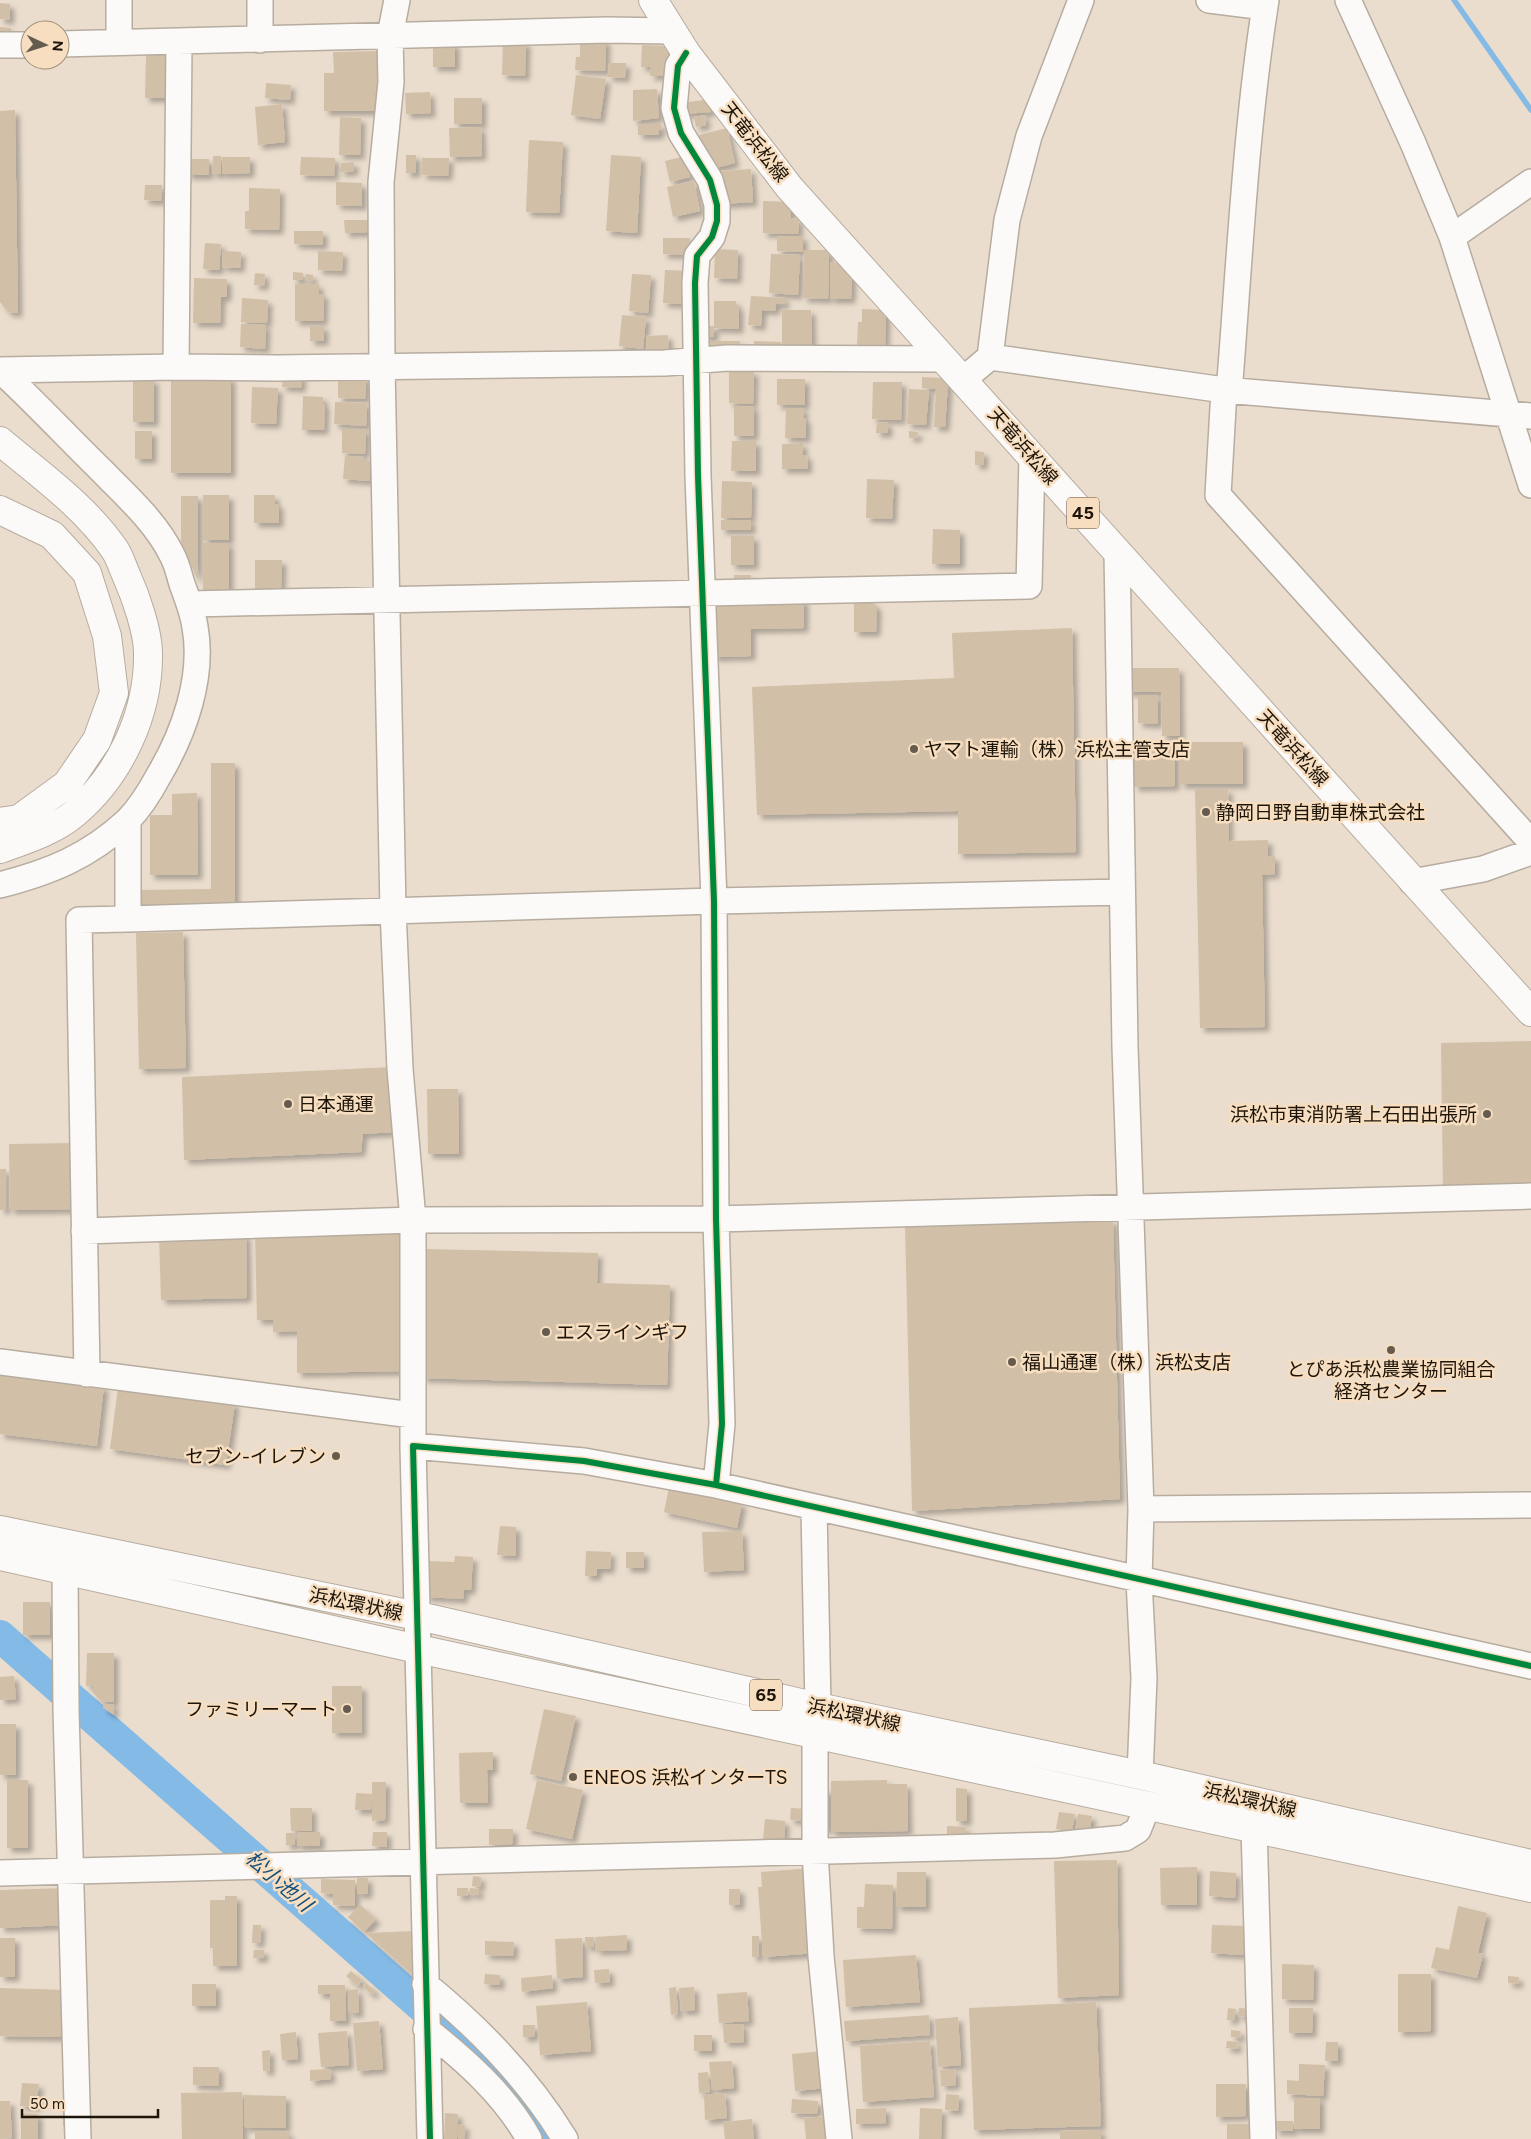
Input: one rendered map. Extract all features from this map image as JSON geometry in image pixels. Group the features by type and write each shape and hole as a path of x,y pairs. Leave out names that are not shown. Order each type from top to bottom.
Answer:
{"main road":[{"name":"天竜浜松線","path":"654,0 686,53 789,187 964,379 1412,882 1531,1012"},
{"path":"0,441 79,508 115,550 136,598 148,652 143,700 126,748 99,789 73,814 36,836 0,849"},
{"path":"0,510 52,535 87,573 107,636 114,693 97,740 67,784 19,819 0,822"},
{"name":"浜松環状線","path":"0,1530 417,1616 1148,1805 1531,1888"},
{"name":"浜松環状線","path":"0,1556 418,1649 816,1720 1140,1775 1531,1864"}],"street":[{"path":"119,0 120,42"},
{"path":"260,0 260,40"},
{"path":"397,0 390,36 391,82 381,182 382,367 393,910 400,1069 413,1220 412,1415 430,2139"},
{"path":"964,379 990,357 1007,220 1029,136 1081,0"},
{"path":"1210,0 1266,4 1256,64 1247,153 1230,380 1224,390 1218,495 1531,842"},
{"path":"1348,0 1413,143 1452,237 1521,415 1531,485"},
{"path":"70,44 606,30 671,31"},
{"path":"176,367 179,42"},
{"path":"0,45 20,45"},
{"path":"686,53 678,66 674,108 681,133 710,180 717,205 717,221 712,237 697,256 695,283 698,476 704,594 714,901 716,1219 722,1424 716,1485"},
{"path":"1452,237 1531,182"},
{"path":"990,357 1224,390 1521,415"},
{"path":"0,370 665,363 697,360 944,359"},
{"path":"0,370 32,399 132,500 172,555 190,604 196,629 196,657 192,695 182,730 154,784 128,820 85,853 64,865 42,874 0,885"},
{"path":"190,604 1029,586 1032,457"},
{"path":"1117,552 1122,892 1130,1207 1141,1509 1139,1580 1144,1678 1140,1775"},
{"path":"128,820 128,919"},
{"path":"1412,882 1482,869 1531,852"},
{"path":"87,1374 79,920 714,901 1122,892"},
{"path":"84,1231 413,1220 716,1219 1531,1196"},
{"path":"0,1362 412,1415"},
{"path":"413,1446 584,1461 716,1485 814,1509 1531,1666"},
{"path":"1141,1509 1531,1505"},
{"path":"814,1509 816,1851 823,1992 838,2139"},
{"path":"65,1569 66,1710 78,2139"},
{"path":"0,1872 1055,1846 1125,1838 1138,1830 1148,1805"},
{"path":"1254,1827 1263,2139"},
{"path":"426,1990 510,2062 544,2105 565,2139"},
{"path":"426,2029 465,2060 502,2101 528,2139"}],"building":[{"path":"0,3 10,4 10,20 0,19"},
{"path":"0,27 11,28 11,36 0,36"},
{"path":"580,39 606,40 605,71 575,70 576,57 580,57"},
{"path":"503,41 526,42 525,76 502,75"},
{"path":"433,43 455,43 455,67 433,67"},
{"path":"642,45 671,46 671,76 650,76 651,67 641,67"},
{"path":"380,51 380,111 324,111 324,73 334,73 333,52"},
{"path":"146,55 168,56 168,98 145,98"},
{"path":"609,63 626,63 625,78 608,77"},
{"path":"576,75 606,79 600,119 571,115"},
{"path":"266,83 291,85 290,100 265,98"},
{"path":"657,89 659,118 633,121 633,90"},
{"path":"430,92 431,113 406,114 405,93"},
{"path":"454,98 482,98 482,124 454,124"},
{"path":"710,99 711,112 683,114 682,103"},
{"path":"282,104 285,142 258,145 255,107"},
{"path":"15,110 18,313 8,312 0,302 0,111"},
{"path":"705,115 706,125 696,127 694,117"},
{"path":"340,117 361,118 360,155 339,155"},
{"path":"638,124 661,124 662,130 659,130 659,135 638,135"},
{"path":"481,127 482,156 450,157 449,128"},
{"path":"727,128 735,163 708,170 699,135"},
{"path":"529,140 563,142 559,213 526,212"},
{"path":"406,155 416,155 416,173 406,173"},
{"path":"611,155 641,157 637,233 606,231"},
{"path":"213,156 221,156 221,174 212,174"},
{"path":"685,156 690,177 670,182 665,161"},
{"path":"222,157 250,157 250,173 222,174"},
{"path":"301,157 335,158 334,176 300,175"},
{"path":"422,158 449,158 448,176 422,175"},
{"path":"187,159 209,159 209,175 187,175"},
{"path":"354,162 354,171 340,172 341,163"},
{"path":"751,169 753,202 722,204 720,171"},
{"path":"694,181 700,211 673,217 667,187"},
{"path":"336,182 362,183 362,206 336,205"},
{"path":"145,185 162,185 161,201 144,200"},
{"path":"249,188 280,189 279,230 245,229 245,211 249,211"},
{"path":"763,201 791,202 791,218 799,219 798,234 763,233"},
{"path":"344,220 368,220 368,232 345,233"},
{"path":"294,231 323,231 323,245 294,244"},
{"path":"777,236 803,236 803,252 777,251"},
{"path":"663,238 690,238 690,255 663,254"},
{"path":"205,243 221,244 219,270 203,269"},
{"path":"715,249 738,250 737,279 714,278"},
{"path":"804,250 829,250 828,299 803,298"},
{"path":"223,251 241,252 240,268 222,267"},
{"path":"318,251 343,252 342,271 318,270"},
{"path":"771,254 800,255 798,295 769,293"},
{"path":"830,262 845,263 852,274 851,299 830,299"},
{"path":"665,270 688,271 687,304 663,303"},
{"path":"293,272 303,273 303,280 293,280"},
{"path":"255,273 265,274 264,286 254,285"},
{"path":"306,274 313,275 313,281 305,281"},
{"path":"632,274 651,275 648,313 629,311"},
{"path":"194,278 227,279 227,297 221,297 220,323 193,323"},
{"path":"295,284 319,284 319,294 324,294 323,321 295,321"},
{"path":"751,296 785,298 785,304 776,304 775,311 762,310 761,326 748,325"},
{"path":"242,298 268,300 267,323 241,322"},
{"path":"714,301 736,301 736,306 739,306 739,329 714,328 714,337 703,337 703,326 714,326"},
{"path":"862,309 886,310 885,348 857,347 858,322 862,322"},
{"path":"782,310 811,310 812,349 782,349"},
{"path":"622,315 646,317 643,349 619,346"},
{"path":"241,324 266,325 265,349 240,347"},
{"path":"310,326 324,326 324,341 310,341"},
{"path":"668,335 669,356 647,357 646,336"},
{"path":"702,341 740,341 741,355 702,356"},
{"path":"754,341 781,342 780,355 754,355"},
{"path":"729,370 754,371 753,404 729,403"},
{"path":"283,374 302,375 301,388 282,387"},
{"path":"338,376 366,377 365,399 338,398"},
{"path":"171,377 231,377 231,473 171,473"},
{"path":"922,377 942,378 948,384 945,427 934,427 936,389 922,388"},
{"path":"133,378 154,379 154,422 133,422"},
{"path":"777,379 805,379 805,405 777,405"},
{"path":"873,382 902,382 901,420 872,419"},
{"path":"252,387 278,388 276,424 251,423"},
{"path":"909,389 929,390 926,425 907,424"},
{"path":"303,396 323,397 323,404 325,404 324,430 302,430"},
{"path":"335,402 367,403 366,426 334,424"},
{"path":"734,406 754,406 754,436 734,436"},
{"path":"786,408 804,408 803,418 806,418 806,438 785,438"},
{"path":"877,422 888,423 888,433 876,433"},
{"path":"342,429 366,429 365,454 342,453"},
{"path":"135,431 152,431 152,459 135,459"},
{"path":"909,431 918,432 917,438 909,438"},
{"path":"732,441 756,441 756,471 731,471"},
{"path":"803,443 803,455 807,455 808,469 782,469 782,444"},
{"path":"975,451 984,452 983,465 975,465"},
{"path":"345,456 364,457 364,461 371,461 369,481 343,479"},
{"path":"867,479 894,480 892,519 866,518"},
{"path":"722,481 752,482 751,518 721,518"},
{"path":"203,495 229,495 229,540 203,540"},
{"path":"254,495 275,495 275,504 279,504 279,523 254,523"},
{"path":"181,496 198,496 198,581 181,542"},
{"path":"721,520 751,520 751,530 721,530"},
{"path":"933,529 960,530 960,564 932,564"},
{"path":"731,536 754,536 754,565 731,565"},
{"path":"203,543 229,543 229,591 203,591"},
{"path":"255,560 282,560 281,589 255,589"},
{"path":"734,575 751,575 750,584 734,583"},
{"path":"804,599 804,628 751,629 751,656 713,657 712,601"},
{"path":"854,599 868,599 877,607 876,632 854,632"},
{"name":"ヤマト運輸（株）浜松主管支店","path":"1072,628 1076,852 958,854 958,811 757,815 752,687 954,678 952,633"},
{"path":"1127,668 1179,668 1180,736 1162,736 1161,692 1127,692"},
{"path":"1138,695 1158,695 1158,724 1138,723"},
{"path":"1180,742 1243,742 1243,784 1180,784"},
{"path":"1134,743 1175,743 1175,786 1134,787"},
{"path":"211,763 235,763 235,912 136,912 136,890 211,889"},
{"path":"1195,789 1228,789 1229,841 1268,840 1268,857 1275,856 1275,874 1262,875 1265,1027 1200,1028"},
{"path":"197,793 198,875 150,875 150,815 172,815 172,794"},
{"path":"183,932 186,1068 139,1069 136,933"},
{"name":"浜松市東消防署上石田出張所","path":"1531,1041 1531,1185 1443,1190 1441,1043"},
{"name":"日本通運","path":"392,1067 393,1132 363,1134 361,1152 184,1160 182,1077"},
{"path":"427,1089 458,1089 459,1154 428,1154"},
{"path":"76,1143 76,1209 10,1210 9,1144"},
{"path":"0,1169 6,1169 6,1210 0,1210"},
{"name":"福山通運（株）浜松支店","path":"1113,1220 1120,1499 912,1511 905,1225"},
{"path":"400,1231 402,1371 297,1373 297,1331 273,1332 273,1320 257,1320 255,1234"},
{"path":"246,1234 247,1298 161,1300 159,1236"},
{"name":"エスラインギフ","path":"425,1249 598,1253 597,1283 670,1285 667,1385 422,1378"},
{"path":"0,1372 104,1386 97,1446 0,1434"},
{"path":"118,1387 235,1403 226,1465 110,1449"},
{"path":"669,1487 742,1503 737,1528 664,1512"},
{"path":"500,1526 516,1527 516,1556 497,1555"},
{"path":"742,1531 744,1570 704,1572 702,1532"},
{"path":"586,1551 611,1552 610,1569 597,1569 597,1576 585,1576"},
{"path":"626,1552 644,1552 644,1568 626,1568"},
{"path":"455,1556 473,1557 471,1590 464,1590 463,1599 425,1597 427,1561 454,1562"},
{"path":"23,1602 50,1602 50,1635 23,1635"},
{"path":"87,1653 114,1653 114,1702 103,1702 93,1693 93,1686 86,1686"},
{"path":"14,1676 16,1699 0,1700 0,1677"},
{"name":"ファミリーマート","path":"332,1686 362,1686 362,1733 332,1733"},
{"path":"103,1704 114,1704 114,1715 103,1708"},
{"path":"544,1709 576,1716 561,1781 530,1774"},
{"path":"0,1724 16,1724 16,1775 0,1775"},
{"path":"493,1752 493,1770 487,1770 488,1803 460,1803 459,1753"},
{"path":"7,1780 28,1780 28,1848 7,1848"},
{"path":"537,1780 583,1790 572,1839 526,1829"},
{"path":"887,1780 887,1784 907,1784 908,1831 831,1832 831,1781"},
{"path":"372,1782 386,1782 385,1820 372,1821"},
{"path":"956,1788 967,1789 967,1821 956,1821"},
{"path":"821,1789 829,1789 829,1829 821,1829"},
{"path":"356,1793 372,1794 371,1810 355,1810"},
{"path":"290,1808 312,1808 312,1831 291,1831"},
{"path":"791,1808 808,1809 807,1821 790,1820"},
{"path":"1059,1812 1075,1814 1072,1831 1056,1829"},
{"path":"1078,1814 1092,1816 1089,1833 1075,1831"},
{"path":"765,1819 785,1821 784,1841 763,1840"},
{"path":"947,1826 966,1827 965,1834 947,1834"},
{"path":"489,1829 513,1829 513,1844 489,1845"},
{"path":"320,1832 320,1846 297,1846 297,1833"},
{"path":"373,1832 387,1832 387,1847 372,1846"},
{"path":"286,1833 295,1833 295,1845 286,1845"},
{"path":"1117,1860 1119,1995 1058,1998 1054,1861"},
{"path":"1197,1867 1197,1905 1161,1905 1160,1868"},
{"path":"811,1868 816,1953 763,1957 758,1887 762,1887 761,1872"},
{"path":"1210,1871 1236,1873 1235,1898 1209,1896"},
{"path":"897,1872 926,1872 926,1907 896,1907"},
{"path":"473,1876 481,1877 480,1887 472,1886"},
{"path":"357,1878 368,1878 368,1894 357,1894"},
{"path":"321,1879 355,1880 355,1906 333,1905 333,1894 321,1893"},
{"path":"865,1884 893,1885 892,1929 857,1928 857,1907 864,1907"},
{"path":"66,1888 67,1925 0,1928 0,1890"},
{"path":"457,1888 468,1888 467,1896 457,1896"},
{"path":"470,1888 479,1889 479,1895 469,1894"},
{"path":"729,1889 740,1889 740,1905 729,1905"},
{"path":"225,1896 237,1896 237,1966 213,1966 213,1948 210,1948 210,1900 225,1900"},
{"path":"360,1905 376,1919 364,1932 348,1917"},
{"path":"1458,1906 1487,1913 1478,1953 1483,1954 1477,1978 1431,1968 1436,1947 1449,1950"},
{"path":"253,1925 261,1925 260,1943 252,1943"},
{"path":"1212,1925 1245,1926 1244,1955 1211,1953"},
{"path":"416,1931 415,1977 366,1933"},
{"path":"627,1935 627,1950 596,1951 595,1937"},
{"path":"752,1936 759,1936 759,1957 752,1957"},
{"path":"585,1937 594,1937 594,1947 586,1947"},
{"path":"0,1938 15,1938 15,1977 0,1977"},
{"path":"582,1938 583,1977 557,1979 555,1939"},
{"path":"485,1941 514,1942 513,1956 485,1955"},
{"path":"254,1950 264,1950 264,1958 253,1958"},
{"path":"916,1955 920,2002 846,2007 843,1960"},
{"path":"1282,1964 1314,1965 1313,2000 1282,1999"},
{"path":"609,1969 610,1982 595,1983 594,1970"},
{"path":"351,1971 362,1980 358,1986 346,1976"},
{"path":"485,1974 500,1975 500,1985 484,1984"},
{"path":"1398,1974 1431,1974 1431,2031 1398,2032"},
{"path":"552,1975 553,1988 522,1992 521,1978"},
{"path":"1508,1976 1519,1977 1518,1984 1508,1983"},
{"path":"366,1983 375,1991 372,1995 363,1987"},
{"path":"192,1984 216,1984 216,2006 192,2006"},
{"path":"318,1985 345,1985 346,2021 330,2021 330,1994 318,1994"},
{"path":"676,1987 678,2014 671,2015 669,1988"},
{"path":"694,1987 695,2010 681,2011 679,1988"},
{"path":"0,1988 69,1990 68,2037 0,2036"},
{"path":"358,1989 359,2013 349,2013 348,1990"},
{"path":"747,1992 749,2021 719,2023 717,1994"},
{"path":"587,2002 591,2051 540,2055 536,2006"},
{"path":"1096,2002 1101,2126 974,2130 969,2008"},
{"path":"1228,2008 1236,2009 1234,2020 1227,2020"},
{"path":"1239,2008 1255,2009 1254,2017 1238,2016"},
{"path":"1289,2008 1313,2008 1312,2033 1289,2033"},
{"path":"929,2015 930,2035 846,2041 844,2021"},
{"path":"958,2017 961,2065 938,2067 935,2019"},
{"path":"379,2021 383,2069 357,2071 353,2023"},
{"path":"743,2024 744,2042 724,2043 723,2025"},
{"path":"523,2025 535,2025 534,2037 523,2037"},
{"path":"1231,2030 1241,2031 1240,2038 1231,2037"},
{"path":"347,2031 349,2065 321,2067 318,2033"},
{"path":"296,2032 298,2059 282,2060 280,2034"},
{"path":"694,2035 712,2035 712,2051 694,2051"},
{"path":"930,2041 934,2097 863,2102 860,2046"},
{"path":"1227,2041 1238,2042 1237,2049 1226,2048"},
{"path":"1326,2042 1338,2042 1338,2061 1325,2061"},
{"path":"270,2050 270,2071 263,2071 262,2051"},
{"path":"824,2051 827,2088 795,2091 792,2054"},
{"path":"732,2061 734,2088 712,2090 709,2062"},
{"path":"1299,2064 1325,2065 1323,2096 1287,2094 1287,2080 1299,2081"},
{"path":"193,2067 219,2067 219,2086 193,2085"},
{"path":"330,2069 331,2079 310,2081 310,2070"},
{"path":"955,2069 956,2085 941,2086 940,2070"},
{"path":"708,2072 710,2092 699,2093 698,2073"},
{"path":"22,2083 39,2084 36,2107 20,2106"},
{"path":"1216,2084 1246,2084 1246,2116 1216,2117"},
{"path":"242,2092 243,2139 182,2139 181,2093"},
{"path":"725,2093 727,2118 705,2120 704,2095"},
{"path":"946,2094 959,2095 958,2111 945,2110"},
{"path":"244,2095 286,2096 286,2128 244,2127"},
{"path":"1294,2098 1320,2098 1320,2129 1294,2129"},
{"path":"792,2099 818,2101 817,2114 791,2113"},
{"path":"0,2101 10,2101 12,2138 0,2139"},
{"path":"63,2102 71,2102 69,2126 63,2126"},
{"path":"886,2108 886,2123 856,2124 856,2109"},
{"path":"920,2108 942,2109 941,2139 919,2139"},
{"path":"21,2113 38,2114 38,2139 21,2139"},
{"path":"445,2113 458,2114 457,2139 444,2139"},
{"path":"830,2116 833,2139 806,2139 804,2118"},
{"path":"752,2119 754,2139 725,2139 723,2122"},
{"path":"1275,2121 1293,2121 1293,2131 1275,2131"},
{"path":"459,2124 465,2125 464,2139 458,2139"},
{"path":"1227,2124 1255,2124 1255,2139 1227,2139"},
{"path":"1101,2130 1101,2139 1060,2139 1060,2131"},
{"path":"255,2131 289,2132 289,2139 255,2139"}],"waterway":[{"path":"1454,0 1531,110"},
{"name":"松小池川","path":"0,1636 467,2046 501,2078 545,2139"}],"cycle path":[{"path":"686,53 678,66 674,108 681,133 710,180 717,205 717,221 712,237 697,256 695,283 698,476 714,901 716,1219 722,1424 716,1485"},
{"path":"430,2139 413,1446 584,1461 716,1485 1531,1666"}],"place":[{"name":"ヤマト運輸（株）浜松主管支店","path":"914,749"},
{"name":"静岡日野自動車株式会社","path":"1206,812"},
{"name":"日本通運","path":"288,1104"},
{"name":"浜松市東消防署上石田出張所","path":"1487,1114"},
{"name":"エスラインギフ","path":"546,1332"},
{"name":"とぴあ浜松農業協同組合 経済センター","path":"1391,1350"},
{"name":"福山通運（株）浜松支店","path":"1012,1362"},
{"name":"セブン-イレブン","path":"336,1456"},
{"name":"ファミリーマート","path":"347,1709"},
{"name":"ENEOS 浜松インターTS","path":"573,1777"}]}
